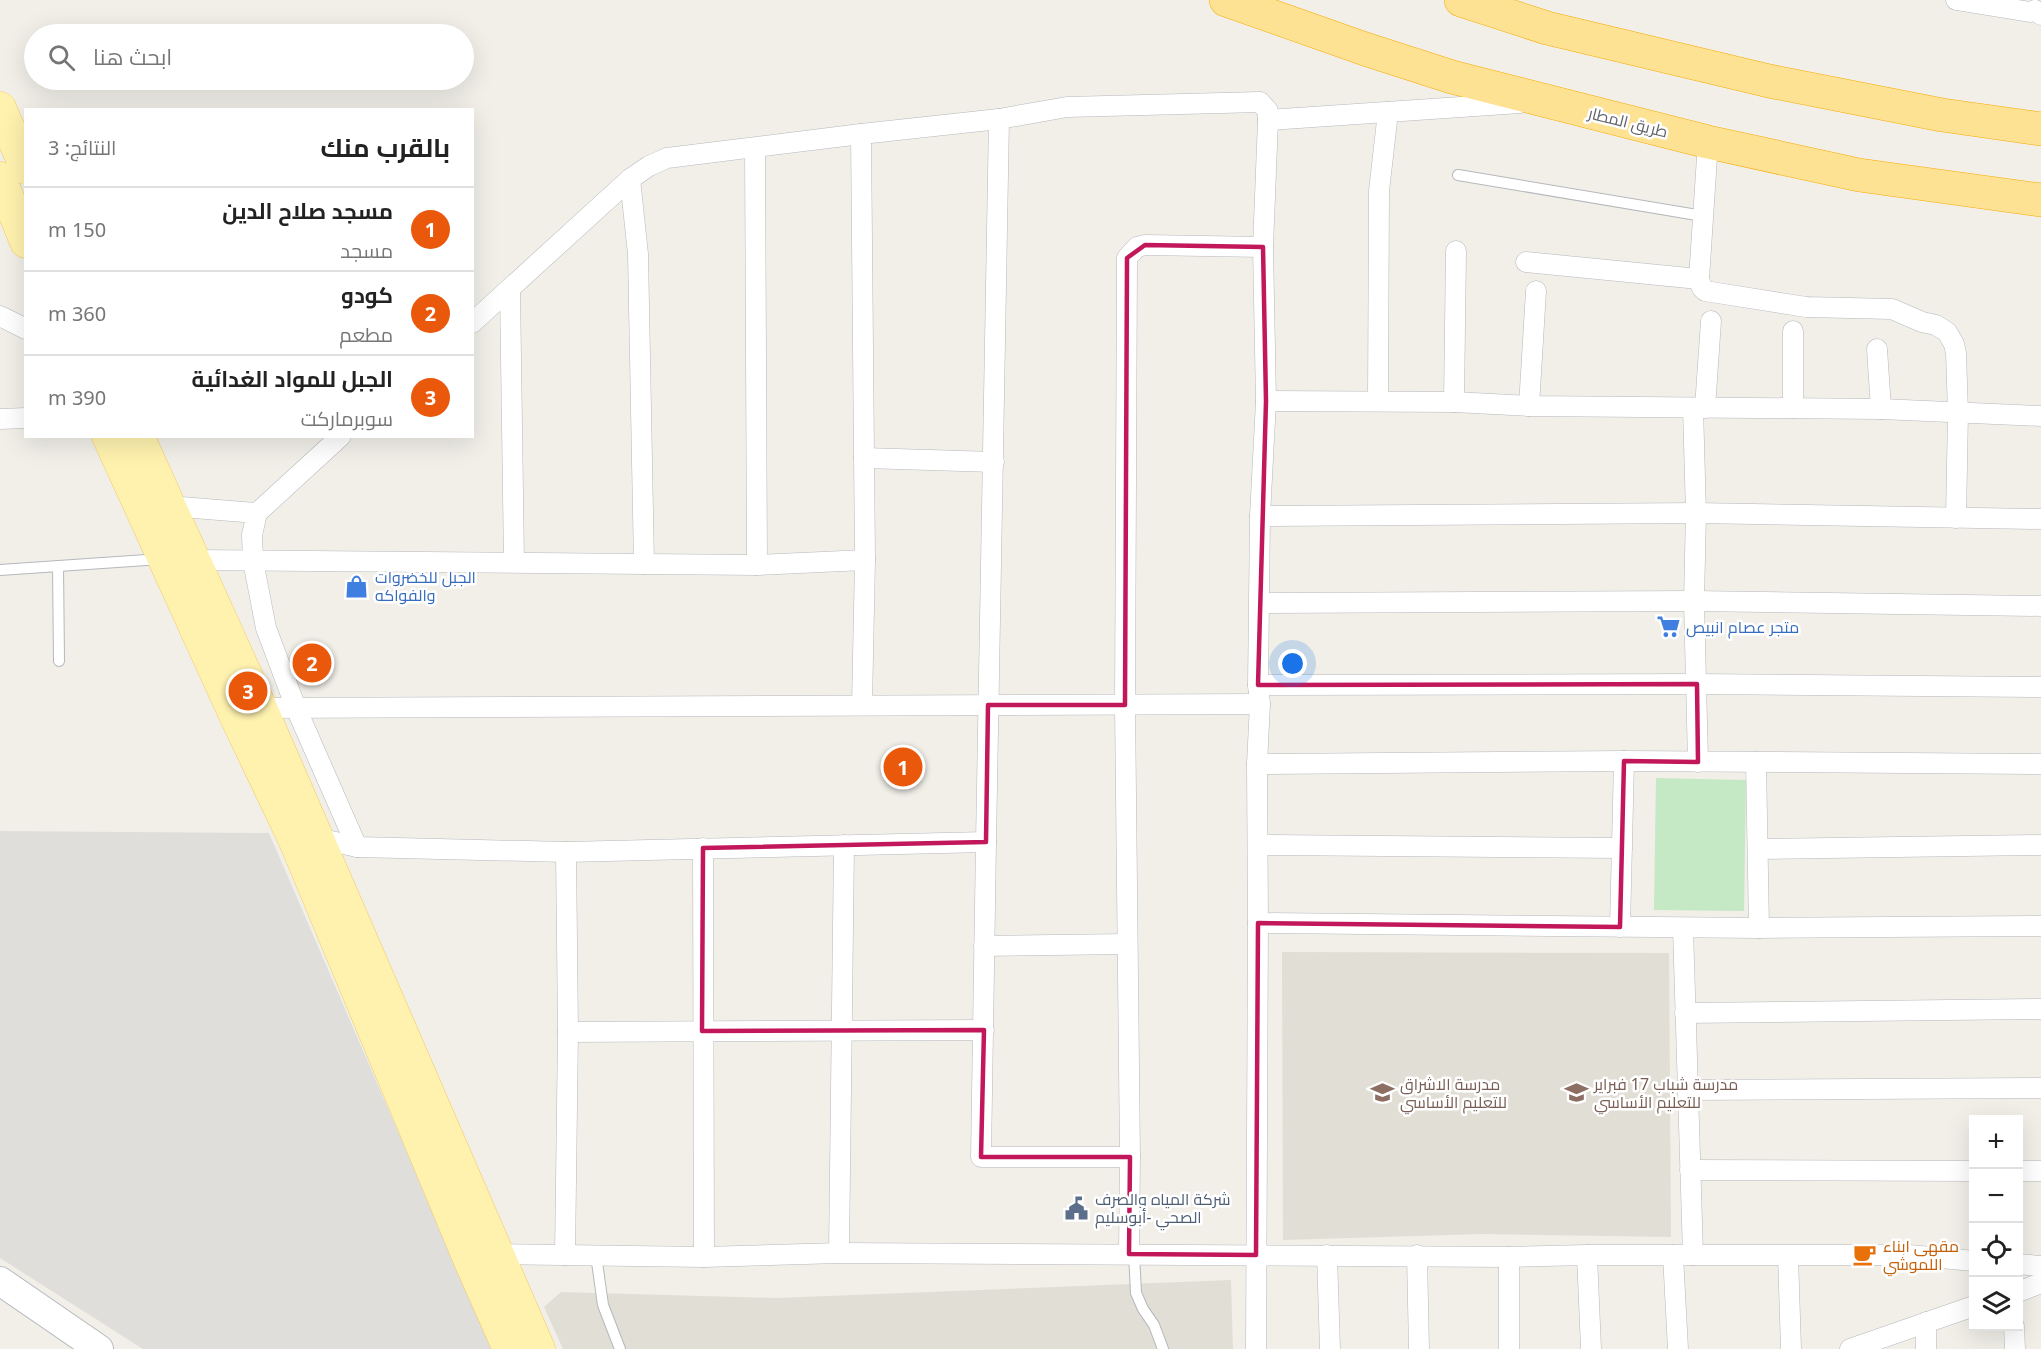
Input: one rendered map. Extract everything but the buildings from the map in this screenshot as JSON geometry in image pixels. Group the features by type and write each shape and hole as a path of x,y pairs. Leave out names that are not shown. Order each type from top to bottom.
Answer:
{"highway":[{"name":"طريق المطار","path":"1226,0 1452,77 1708,142 1859,175 2035,202"},
{"path":"1438,0 1769,81 1942,116 2041,129"},
{"path":"1461,0 1547,28"}],"main road":[{"path":"0,108 24,165"},
{"path":"24,167 0,177 24,237"},
{"path":"109,438 261,708 307,840 470,1261 509,1349"},
{"path":"139,438 169,506 179,559 498,1254 539,1349"},
{"path":"0,1281 99,1349"}],"street":[{"path":"1956,0 2030,12 2038,8"},
{"path":"1268,120 1547,101"},
{"path":"474,320 630,179 649,166 667,158 999,119 1066,106 1260,102 1268,111 1263,248 1266,401 1260,516 1257,764 1256,1349"},
{"path":"1378,401 1378,191 1388,112"},
{"path":"999,119 981,1157 1130,1158"},
{"path":"861,134 865,560 862,705"},
{"path":"1708,142 1699,279 1705,291 1806,307 1892,309 1922,322 1936,325 1947,332 1954,344 1958,413 1956,518"},
{"path":"755,148 757,565"},
{"path":"630,179 638,254 644,564"},
{"path":"1132,1254 1125,705 1127,258 1137,247 1145,245 1263,248"},
{"path":"1454,402 1456,251"},
{"path":"1526,262 1699,279"},
{"path":"510,290 514,562"},
{"path":"1529,406 1536,291"},
{"path":"0,316 24,328"},
{"path":"1698,762 1694,601 1696,513 1699,408 1710,321"},
{"path":"1793,331 1793,408"},
{"path":"1877,349 1881,409"},
{"path":"1266,401 1881,409 2041,416"},
{"path":"0,419 24,418"},
{"path":"339,438 257,513 252,535 253,561 266,628 296,708 357,847"},
{"path":"864,458 994,462"},
{"path":"169,506 257,513"},
{"path":"1260,516 1696,513 2041,519"},
{"path":"179,559 757,565 865,560"},
{"path":"1260,603 1694,601 2041,606"},
{"path":"261,708 1125,705 1259,694 1696,684 2041,687"},
{"path":"1257,764 1624,761 2041,764"},
{"path":"1620,927 1624,761"},
{"path":"1756,762 1759,928"},
{"path":"307,840 357,847 567,852 986,842"},
{"path":"838,1253 844,845"},
{"path":"1258,845 1622,848"},
{"path":"1758,849 2041,845"},
{"path":"704,848 702,1031 704,1257"},
{"path":"565,1255 568,1032 567,852"},
{"path":"1258,923 1683,928 2041,926"},
{"path":"1683,928 1693,1255"},
{"path":"984,946 1127,944"},
{"path":"1685,1012 2041,1009"},
{"path":"568,1032 984,1029"},
{"path":"1688,1090 2041,1088"},
{"path":"1690,1170 1969,1171"},
{"path":"2023,1171 2041,1171"},
{"path":"498,1254 704,1257 838,1253 1509,1257 1693,1255 1909,1256 1969,1261"},
{"path":"1327,1255 1330,1349"},
{"path":"1417,1255 1419,1349"},
{"path":"1587,1255 1591,1349"},
{"path":"1672,1255 1678,1349"},
{"path":"1788,1256 1791,1349"},
{"path":"1509,1257 1509,1349"},
{"path":"2023,1264 2041,1266"},
{"path":"2023,1290 2041,1283"},
{"path":"1850,1349 1969,1308"},
{"path":"1926,1322 1926,1349"},
{"path":"2014,1331 2014,1349"}],"lane":[{"path":"1458,175 1703,216"},
{"path":"0,570 179,559"},
{"path":"58,566 59,661"},
{"path":"1132,1254 1136,1293 1164,1349"},
{"path":"596,1255 603,1305 620,1349"}],"highlighted area":[{"path":"1145,245 1263,247 1266,401 1258,685 1697,684 1698,762 1624,761 1620,927 1258,923 1256,1255 1129,1254 1130,1157 981,1157 984,1030 702,1031 703,848 986,842 988,705 1125,705 1127,258"}],"shaded area":[{"path":"0,831 269,833 492,1349 143,1349 0,1258"},
{"path":"1282,952 1669,953 1671,1237 1483,1234 1283,1240"},
{"path":"1231,1280 1233,1349 563,1349 544,1307 561,1292 776,1298"}],"green space":[{"path":"1656,778 1746,780 1744,911 1654,910"}],"place":[{"name":"الجبل للخضروات والفواكه","path":"357,586"},
{"name":"متجر عصام انبيص","path":"1668,627"},
{"name":"كودو","path":"312,663"},
{"name":"الجبل للمواد الغدائية","path":"248,691"},
{"name":"مسجد صلاح الدين","path":"903,767"},
{"name":"مدرسة الاشراق للتعليم الأساسي","path":"1382,1093"},
{"name":"مدرسة شباب 17 فبراير للتعليم الأساسي","path":"1576,1093"},
{"name":"شركة المياه والصرف الصحي -أبوسليم","path":"1077,1208"},
{"name":"مقهى ابناء اللموشي","path":"1865,1255"}]}
